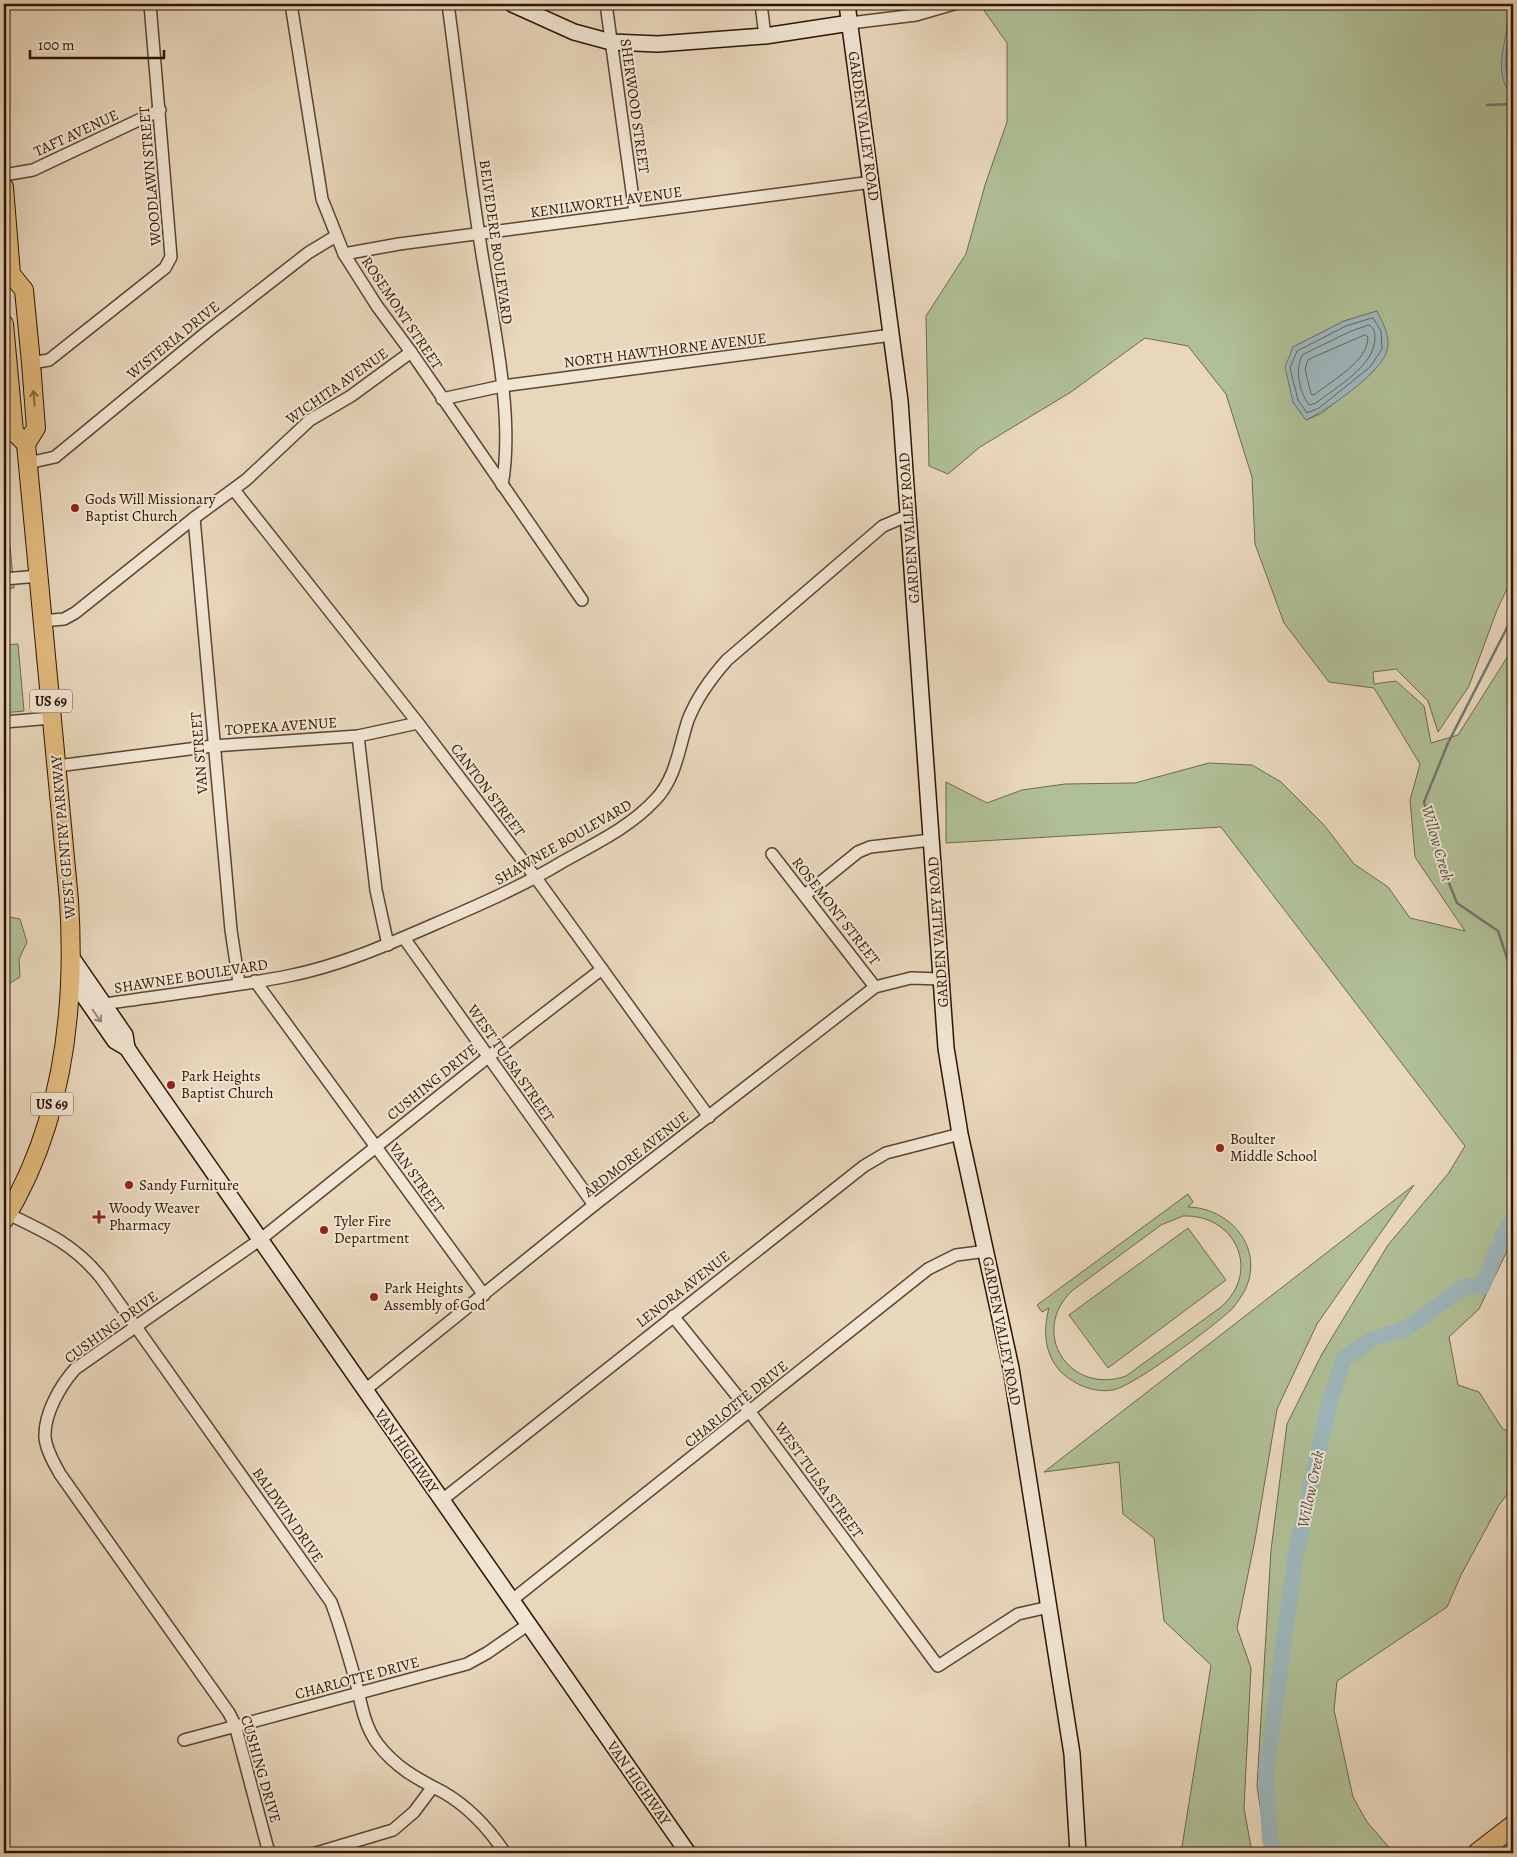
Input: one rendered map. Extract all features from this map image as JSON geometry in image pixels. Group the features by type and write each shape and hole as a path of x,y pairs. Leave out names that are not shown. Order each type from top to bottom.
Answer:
{"highway":[{"path":"1478,1853 1513,1826"}],"main road":[{"name":"WEST GENTRY PARKWAY","path":"4,186 7,280 24,290 31,363 36,428 26,444 57,766 72,958 66,1044 53,1103 39,1147 6,1217"},
{"name":"WEST GENTRY PARKWAY","path":"4,324 14,432 26,444"}],"street":[{"name":"WOODLAWN STREET","path":"31,363 49,360 165,268 170,261 172,246 150,4"},
{"name":"ROSEMONT STREET","path":"291,4 315,165 322,199 344,254 377,306 411,352 582,600"},
{"name":"BELVEDERE BOULEVARD","path":"448,4 502,386 506,464 502,485"},
{"path":"512,4 574,32 611,42 658,44 765,36 916,15 954,4"},
{"name":"SHERWOOD STREET","path":"606,4 635,213"},
{"path":"761,4 765,36"},
{"name":"GARDEN VALLEY ROAD","path":"847,4 900,402 946,1048 960,1134 1011,1368 1072,1754 1078,1853"},
{"name":"TAFT AVENUE","path":"4,174 33,170 160,110"},
{"name":"KENILWORTH AVENUE","path":"344,254 479,234 872,182"},
{"name":"WISTERIA DRIVE","path":"28,463 55,457 208,331 308,253 336,236"},
{"name":"NORTH HAWTHORNE AVENUE","path":"442,399 502,386 892,335"},
{"name":"WICHITA AVENUE","path":"42,621 64,619 75,613 194,518 234,490 310,420 352,396 411,352"},
{"path":"6,357 31,363"},
{"name":"CANTON STREET","path":"234,490 418,723 536,878 709,1117"},
{"name":"SHAWNEE BOULEVARD","path":"104,1004 288,976 328,966 388,945 536,878 641,814 658,798 676,764 688,720 710,678 760,630 883,526 909,515"},
{"name":"VAN STREET","path":"194,518 213,746 231,930 239,983"},
{"path":"4,579 39,576"},
{"path":"4,722 52,718"},
{"name":"TOPEKA AVENUE","path":"57,766 213,746 358,736 418,723"},
{"path":"358,736 376,890 388,945"},
{"path":"805,895 858,852 870,846 931,840"},
{"name":"ROSEMONT STREET","path":"772,854 875,987"},
{"name":"WEST TULSA STREET","path":"404,938 594,1205"},
{"name":"VAN HIGHWAY","path":"72,958 125,1035 127,1048"},
{"name":"CUSHING DRIVE","path":"269,1853 235,1724 229,1712 60,1474 49,1453 45,1437 54,1398 64,1381 75,1370 260,1240 488,1057 602,969"},
{"name":"ARDMORE AVENUE","path":"365,1390 594,1205 875,987 911,978 940,979"},
{"name":"VAN HIGHWAY","path":"72,979 115,1041 127,1048 688,1853"},
{"name":"VAN STREET","path":"255,981 484,1295"},
{"name":"LENORA AVENUE","path":"442,1500 864,1166 886,1153 960,1134"},
{"name":"BALDWIN DRIVE","path":"6,1217 62,1240 89,1263 138,1326 331,1602 365,1719 376,1742 407,1774 442,1792 468,1809 491,1832 505,1853"},
{"name":"CHARLOTTE DRIVE","path":"512,1600 928,1269 956,1255 987,1251"},
{"name":"WEST TULSA STREET","path":"673,1316 750,1412 938,1666 1018,1614 1049,1607"},
{"name":"CHARLOTTE DRIVE","path":"184,1740 235,1724 359,1694 467,1664 487,1653 529,1624"},
{"path":"316,1853 393,1830 414,1812 432,1788"}],"green space":[{"path":"1513,4 1513,576 1497,610 1469,686 1438,732 1428,701 1396,669 1373,672 1374,684 1396,681 1424,706 1431,743 1458,735 1513,648 1513,1252 1507,1251 1479,1309 1449,1337 1458,1385 1479,1392 1502,1428 1513,1435 1513,1487 1499,1505 1461,1575 1447,1607 1337,1681 1334,1710 1353,1797 1367,1822 1394,1853 1267,1853 1257,1786 1271,1550 1287,1424 1322,1354 1388,1245 1448,1174 1465,1146 1221,827 946,843 946,782 987,803 1022,790 1065,784 1135,783 1209,763 1252,765 1281,782 1324,825 1354,864 1388,887 1410,918 1465,931 1415,857 1410,800 1420,764 1374,688 1329,682 1284,623 1255,544 1252,477 1226,394 1188,346 1145,338 1071,392 980,447 948,474 929,466 926,316 966,254 985,185 1007,122 1007,43 980,5","holes":["1377,311 1374,371 1322,413 1306,420 1293,402 1293,347 1344,321"]},
{"path":"4,484 14,588 4,589"},
{"path":"18,644 24,711 4,713 4,645"},
{"path":"4,916 20,919 27,942 19,959 20,977 4,987"},
{"path":"1414,1185 1317,1324 1277,1409 1255,1540 1237,1628 1251,1668 1244,1808 1252,1853 1181,1853 1211,1665 1164,1621 1154,1538 1123,1514 1119,1462 1044,1472"},
{"path":"1188,1194 1193,1202 1188,1207 1203,1209 1217,1214 1240,1233 1247,1246 1250,1259 1250,1274 1245,1290 1232,1309 1155,1367 1113,1390 1106,1391 1085,1387 1072,1381 1061,1372 1051,1358 1046,1342 1049,1308 1042,1312 1037,1305","holes":["1183,1216 1201,1218 1217,1224 1229,1234 1237,1247 1241,1262 1240,1277 1233,1293 1221,1307 1126,1376 1106,1380 1087,1377 1072,1368 1061,1356 1055,1341 1054,1324 1060,1306 1073,1290 1161,1225"]},
{"path":"1188,1228 1226,1280 1108,1368 1069,1315"}],"water":[{"path":"1506,4 1513,4 1513,97 1502,75 1501,63 1507,28"},
{"path":"1377,311 1386,330 1388,341 1387,351 1382,360 1352,390 1306,420 1293,402 1285,367 1293,347 1344,321"}],"waterway":[{"path":"1487,105 1513,104"},
{"name":"Willow Creek","path":"1513,616 1448,743 1424,802 1441,863 1457,903 1498,931 1513,976"},
{"name":"Willow Creek","path":"1275,1853 1270,1840 1266,1775 1295,1558 1329,1404 1344,1358 1373,1339 1407,1328 1465,1286 1482,1287 1504,1233 1513,1220"}],"place":[{"name":"Gods Will Missionary Baptist Church","path":"75,508"},
{"name":"Park Heights Baptist Church","path":"171,1085"},
{"name":"Boulter Middle School","path":"1220,1148"},
{"name":"Sandy Furniture","path":"129,1185"},
{"name":"Woody Weaver Pharmacy","path":"99,1217"},
{"name":"Tyler Fire Department","path":"324,1230"},
{"name":"Park Heights Assembly of God","path":"374,1297"}]}
